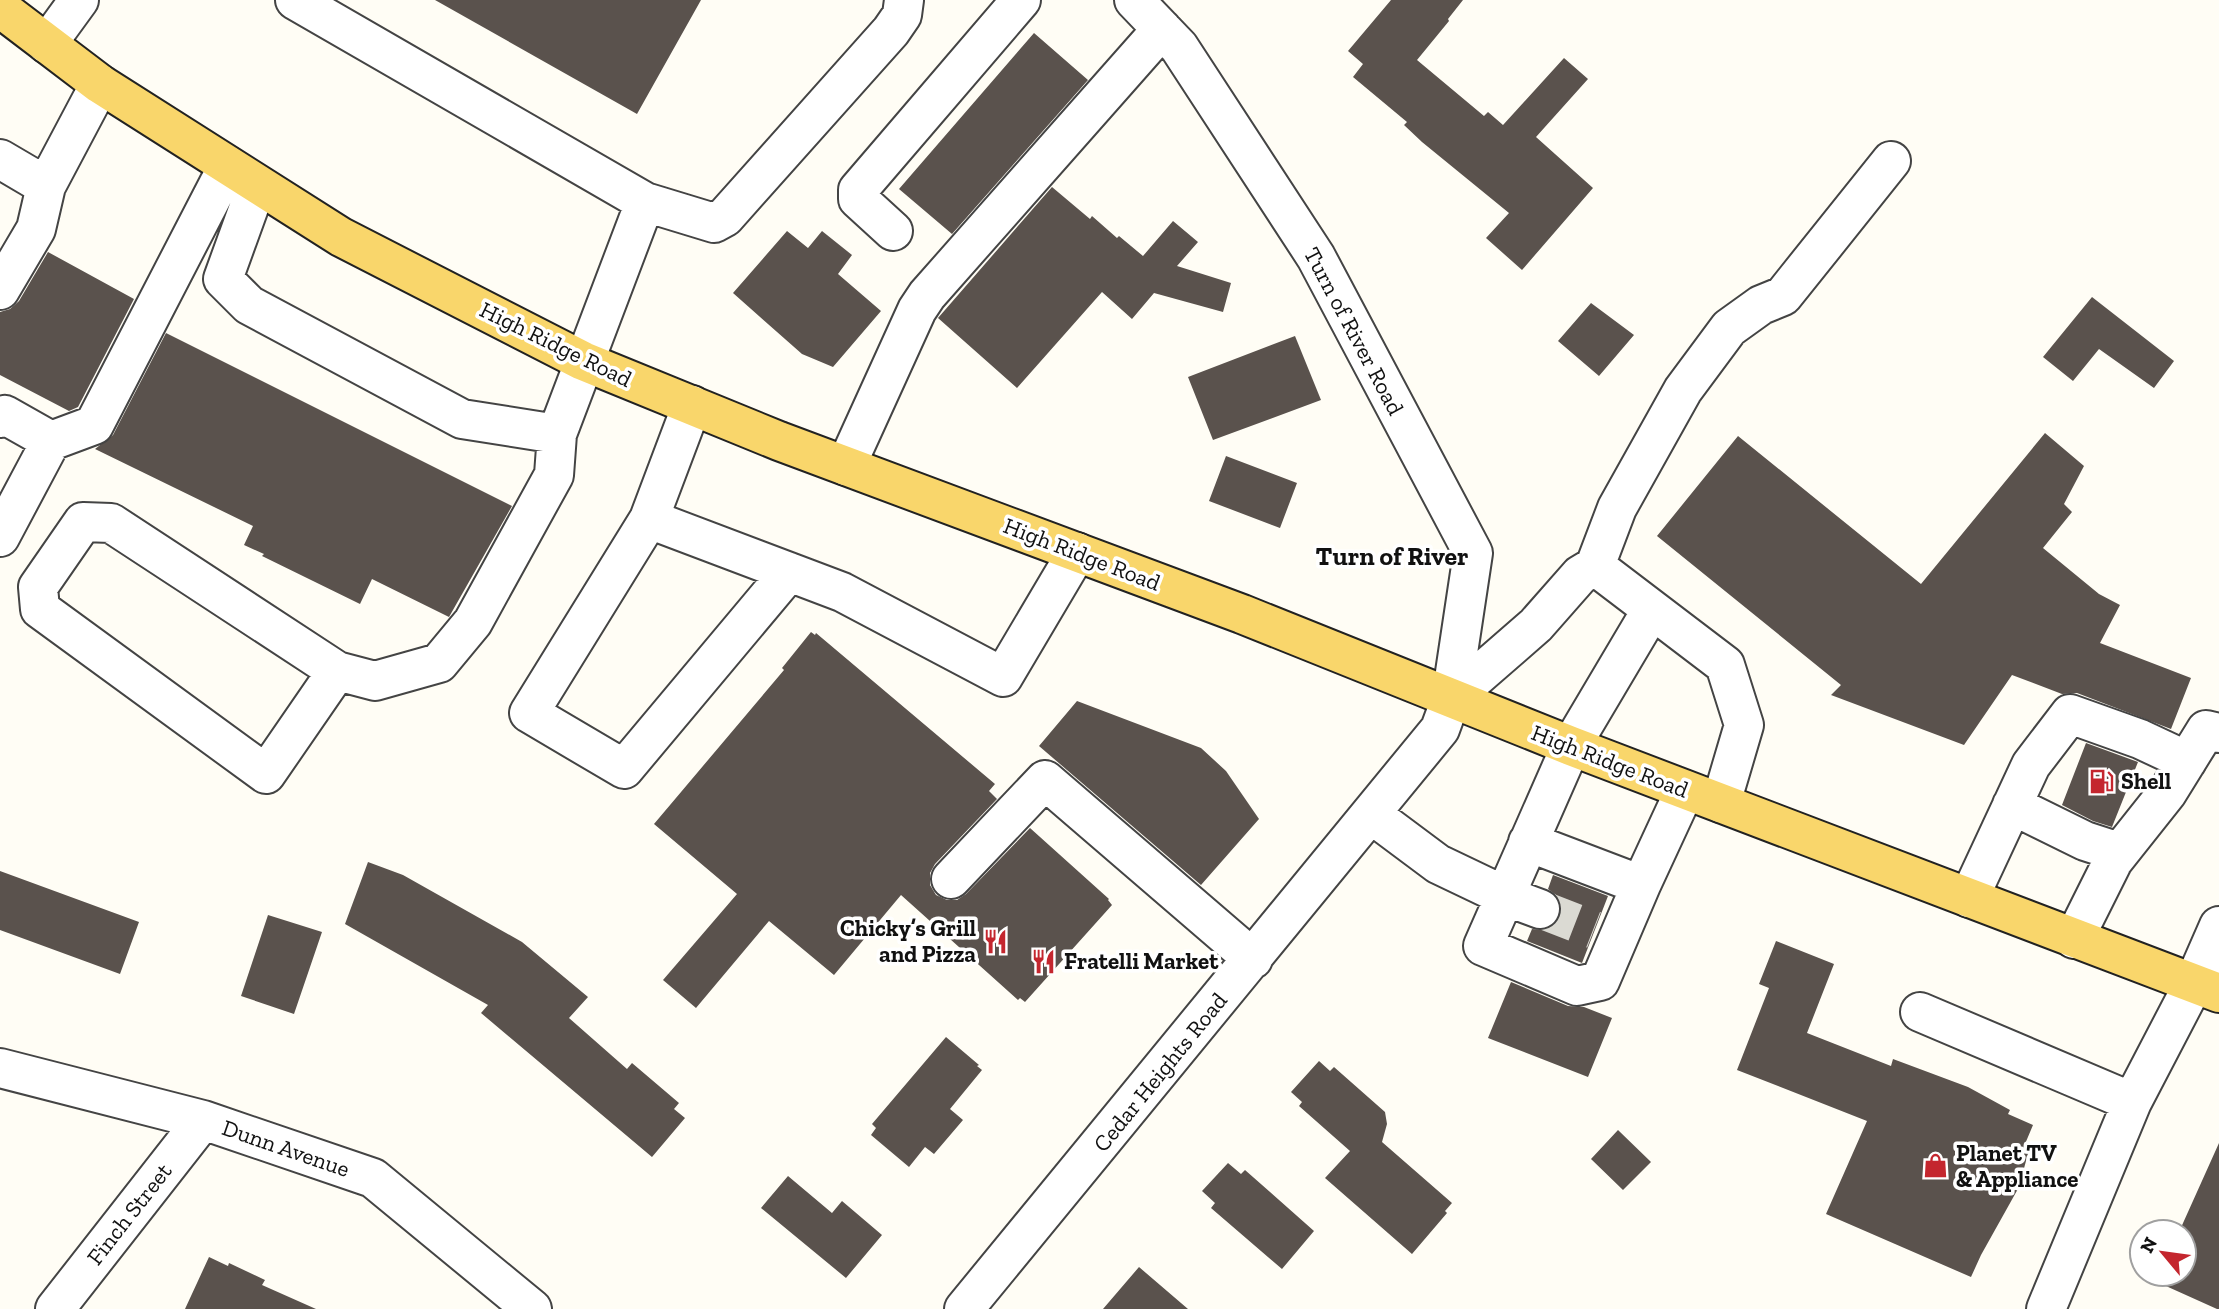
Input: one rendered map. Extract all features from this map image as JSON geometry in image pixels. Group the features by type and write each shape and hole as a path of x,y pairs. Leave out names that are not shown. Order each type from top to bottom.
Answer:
{"main road":[{"name":"High Ridge Road","path":"8,7 47,44 100,84 341,237 583,361 846,466 1242,614 1571,746 2206,988"}],"street":[{"path":"47,44 79,0"},
{"path":"298,1 645,202 714,223 725,217 891,31 902,15 904,0"},
{"path":"893,231 858,199 858,190 1021,0"},
{"name":"Turn of River Road","path":"1134,0 1179,47 1316,257 1473,554 1451,699"},
{"path":"846,466 916,310 1163,29"},
{"path":"0,290 36,229 46,186 100,84"},
{"path":"0,159 46,186"},
{"path":"1451,699 1536,625 1580,575 1595,566 1617,508 1683,390 1729,328 1761,305 1783,296 1891,161"},
{"path":"242,175 223,279 248,305 461,419 557,434"},
{"path":"0,537 51,441 94,425 242,175"},
{"path":"337,671 266,774 40,609 38,586 83,522 111,523 337,671 375,681 439,663 473,622 554,475 557,434 645,202"},
{"path":"692,405 649,519 529,713 624,769 789,572"},
{"path":"0,418 5,415 51,441"},
{"path":"649,519 842,592 1003,677 1077,552"},
{"path":"1595,566 1725,665 1744,725 1721,803"},
{"path":"1651,611 1571,746 1483,946 1577,986 1600,981 1606,935 1641,885 1685,790"},
{"name":"Cedar Heights Road","path":"964,1309 1440,729 1451,699"},
{"path":"1969,898 2031,765 2070,714 2140,739 2187,761"},
{"path":"2074,939 2119,852 2167,793 2206,730 2219,733"},
{"path":"951,879 1045,780 1253,959"},
{"path":"2012,805 2085,841 2119,852"},
{"path":"1371,814 1438,864 1505,896 1540,909"},
{"path":"1528,842 1641,885"},
{"path":"2046,1309 2132,1102 2206,988 2219,926"},
{"path":"1920,1012 2132,1102"},
{"name":"Dunn Avenue","path":"0,1068 203,1120 373,1178 532,1309"},
{"name":"Finch Street","path":"55,1309 203,1120"}],"building":[{"path":"435,0 701,0 637,114"},
{"path":"1391,0 1463,0 1417,60 1484,116 1488,112 1503,125 1564,58 1588,79 1536,137 1593,188 1522,270 1486,238 1509,213 1422,142 1404,125 1407,122 1353,77 1363,64 1348,51"},
{"path":"1034,33 1088,80 952,234 899,189"},
{"path":"1052,187 1090,219 1092,216 1143,256 1173,221 1198,242 1177,266 1231,283 1223,312 1154,293 1132,319 1102,292 1017,388 938,318"},
{"path":"787,231 808,248 822,231 852,255 838,274 881,311 833,367 802,354 733,293"},
{"path":"48,252 134,299 78,407 69,411 0,375 0,312 10,309 19,301"},
{"path":"2092,297 2174,361 2154,388 2099,349 2073,381 2043,357"},
{"path":"1591,303 1634,335 1599,376 1558,341"},
{"path":"166,333 512,506 449,617 372,579 360,604 244,545 253,526 95,449 113,435"},
{"path":"1295,336 1321,400 1213,440 1188,377"},
{"path":"2045,433 2084,466 2064,504 2072,512 2043,548 2099,594 2120,605 2100,643 2191,678 2171,729 2077,693 2062,694 2012,675 1964,745 1831,695 1841,685 1657,536 1738,436 1921,584"},
{"path":"1226,456 1297,483 1280,528 1209,501"},
{"path":"811,632 815,635 816,633 995,784 989,791 997,799 935,864 930,873 930,885 936,895 947,900 957,900 966,894 1030,828 1109,899 1112,905 1025,1002 1020,998 1018,1000 901,895 834,975 769,921 696,1008 663,980 737,894 654,824 784,670 782,668"},
{"path":"1077,701 1201,748 1226,771 1259,819 1201,885 1039,746"},
{"name":"Shell","path":"2086,743 2138,762 2112,827 2093,821 2062,805"},
{"path":"368,862 403,875 522,942 588,997 569,1018 627,1069 632,1063 679,1103 674,1109 685,1118 652,1157 481,1013 488,1005 345,924"},
{"path":"0,871 139,922 120,974 0,930"},
{"path":"1553,875 1608,896 1582,963 1527,941 1532,929 1544,930 1554,925 1560,917 1561,905 1556,895 1548,889"},
{"path":"268,915 322,932 294,1014 241,996"},
{"name":"Planet TV & Appliance","path":"1776,941 1834,964 1807,1033 1891,1066 1893,1059 1968,1087 2010,1110 2008,1114 2033,1125 2025,1144 2030,1146 2019,1187 1971,1277 1826,1214 1867,1121 1737,1070 1769,988 1759,984"},
{"path":"1511,982 1568,1006 1584,1007 1612,1018 1588,1077 1488,1038"},
{"path":"946,1037 982,1070 950,1109 963,1120 934,1154 925,1147 909,1167 871,1135 876,1128 872,1124"},
{"path":"1319,1061 1330,1071 1334,1067 1385,1112 1387,1124 1382,1142 1452,1203 1445,1211 1447,1213 1412,1254 1325,1178 1350,1151 1299,1106 1302,1102 1291,1092"},
{"path":"1618,1130 1651,1162 1623,1190 1591,1159"},
{"path":"2219,1143 2219,1309 2170,1288 2198,1288 2198,1218 2185,1218"},
{"path":"1228,1163 1241,1174 1245,1170 1314,1231 1282,1269 1211,1208 1215,1203 1202,1191"},
{"path":"788,1176 832,1213 842,1201 882,1235 846,1278 761,1208"},
{"path":"209,1257 265,1280 262,1285 316,1309 185,1309"},
{"path":"1139,1267 1188,1309 1103,1309"}],"tunnel":[{"path":"1540,909 1594,930"}],"place":[{"name":"Shell","path":"2101,781"},
{"name":"Chicky’s Grill and Pizza","path":"996,941"},
{"name":"Fratelli Market","path":"1044,961"},
{"name":"Planet TV & Appliance","path":"1936,1166"}],"district":[{"name":"Turn of River","path":"1392,556"}]}
